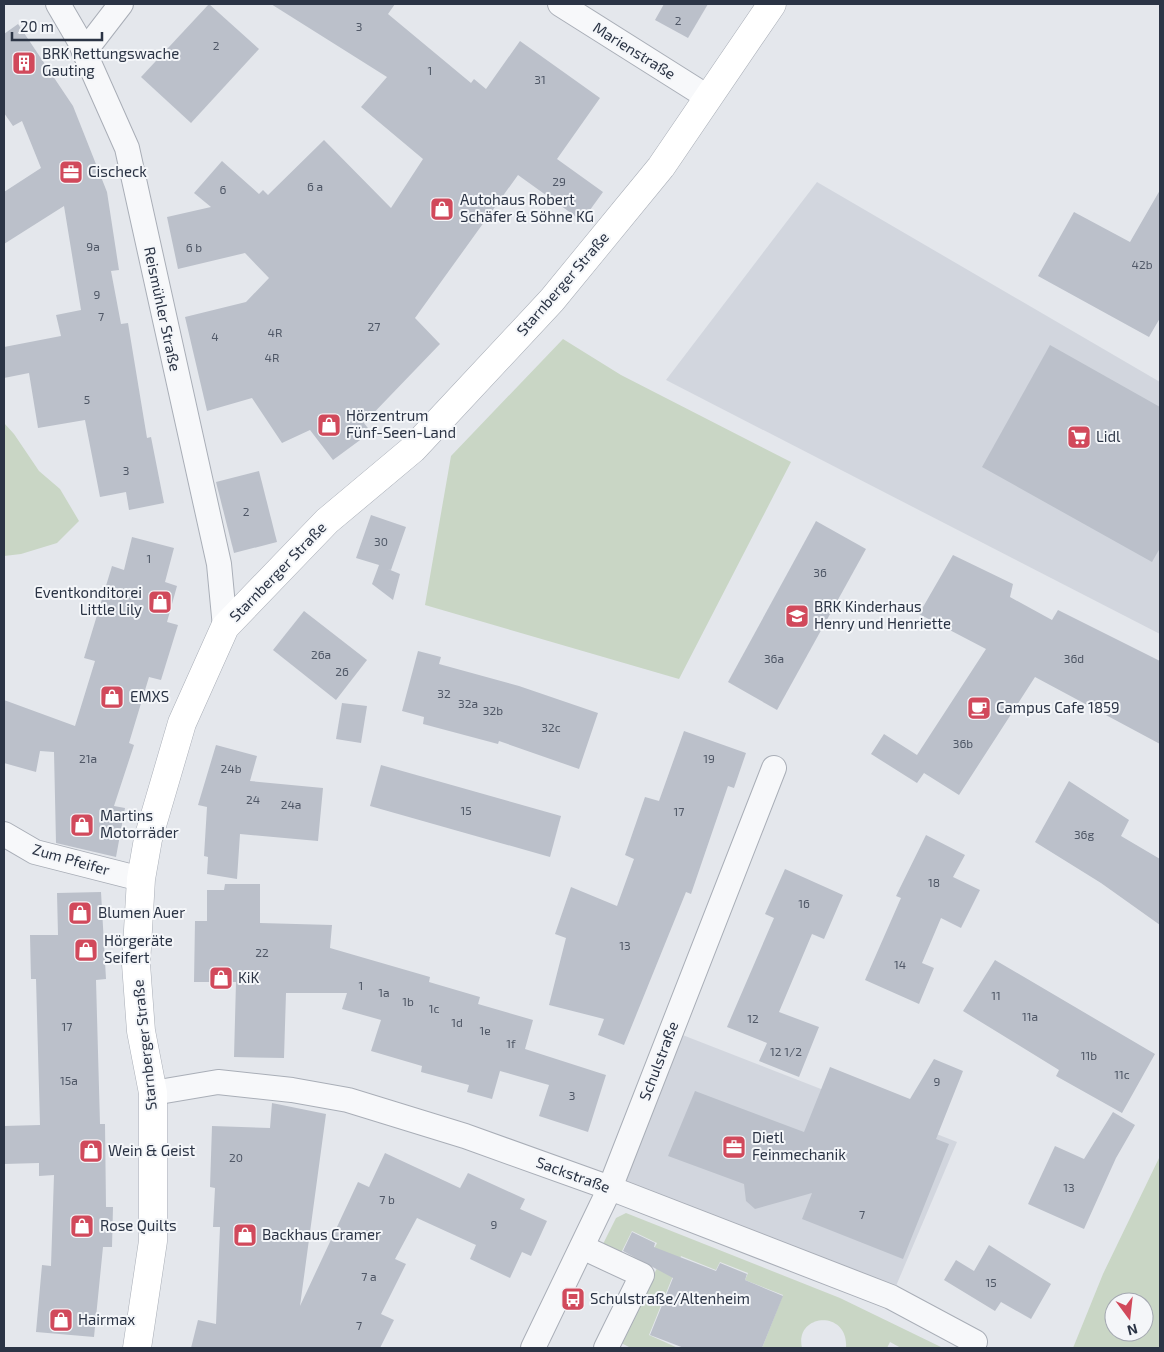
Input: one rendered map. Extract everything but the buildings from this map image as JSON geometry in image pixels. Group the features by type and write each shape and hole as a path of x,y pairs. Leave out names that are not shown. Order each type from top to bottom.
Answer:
{"main road":[{"name":"Starnberger Straße","path":"137,1348 153,1240 153,1094 141,1031 136,964 141,879 148,839 182,723 224,628 327,521 413,448 537,317 661,167 772,4"}],"street":[{"name":"Reismühler Straße","path":"58,4 84,52 127,148 219,564 224,628"},
{"path":"84,52 121,4"},
{"name":"Marienstraße","path":"560,4 709,98"},
{"name":"Schulstraße","path":"533,1348 610,1188 774,768"},
{"name":"Zum Pfeifer","path":"4,834 36,852 141,879"},
{"name":"Sackstraße","path":"153,1094 218,1082 292,1090 348,1100 465,1136 610,1188 891,1297 974,1342"},
{"path":"582,1247 642,1275 606,1348"}],"shaded area":[{"path":"817,182 1160,382 1160,634 666,380"},
{"name":"Dietl Feinmechanik","path":"680,1034 957,1142 893,1293 619,1182"}],"green space":[{"path":"563,339 621,375 791,462 679,679 425,605 451,456"},
{"path":"4,423 14,434 39,471 60,489 79,521 57,543 21,554 4,556"},
{"path":"1160,1156 1160,1348 1073,1348 1103,1274"},
{"path":"626,1213 840,1298 943,1348 901,1348 890,1342 887,1348 846,1348 845,1335 839,1327 831,1322 822,1320 813,1322 806,1328 802,1336 802,1348 762,1348 783,1295 745,1280 748,1273 720,1262 716,1270 681,1256 649,1335 678,1348 631,1348 621,1343 657,1268 647,1262 657,1243 632,1231 621,1253 603,1244 616,1218"}],"place":[{"name":"BRK Rettungswache Gauting","path":"24,63"},
{"name":"Cischeck","path":"71,172"},
{"name":"Autohaus Robert Schäfer & Söhne KG","path":"442,209"},
{"name":"Hörzentrum Fünf-Seen-Land","path":"329,425"},
{"name":"Lidl","path":"1079,437"},
{"name":"Eventkonditorei Little Lily","path":"160,602"},
{"name":"BRK Kinderhaus Henry und Henriette","path":"797,616"},
{"name":"EMXS","path":"112,697"},
{"name":"Campus Cafe 1859","path":"979,708"},
{"name":"Martins Motorräder","path":"82,825"},
{"name":"Blumen Auer","path":"80,913"},
{"name":"Hörgeräte Seifert","path":"86,950"},
{"name":"KiK","path":"221,978"},
{"name":"Dietl Feinmechanik","path":"734,1147"},
{"name":"Wein & Geist","path":"91,1151"},
{"name":"Rose Quilts","path":"82,1226"},
{"name":"Backhaus Cramer","path":"245,1235"},
{"name":"Schulstraße/Altenheim","path":"573,1299"},
{"name":"Hairmax","path":"61,1320"}]}
